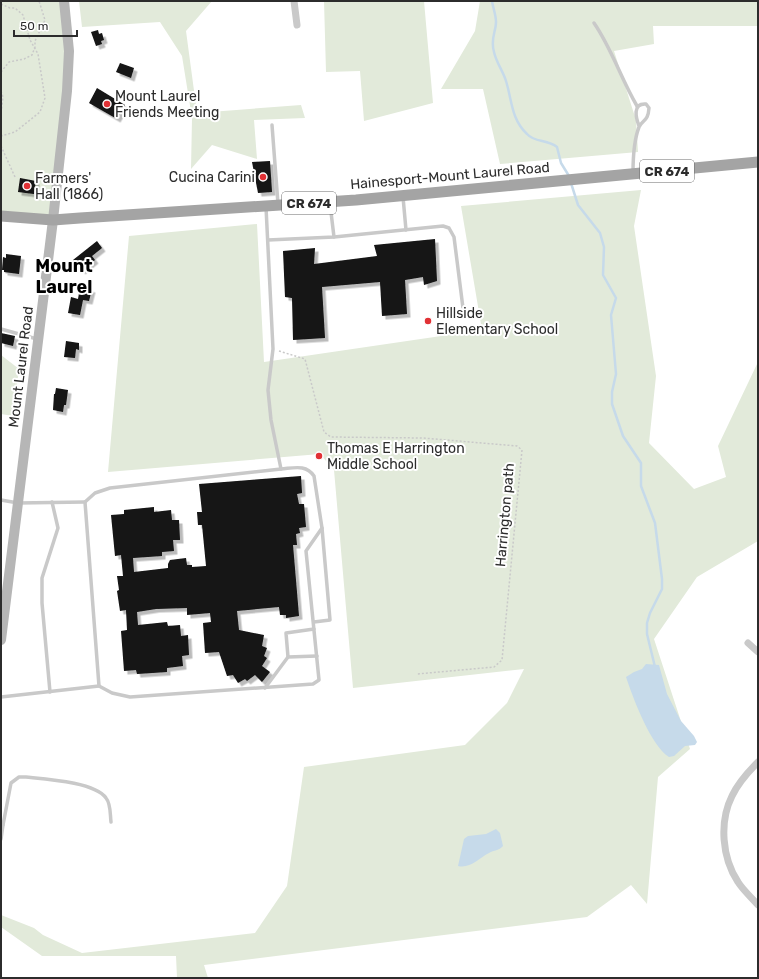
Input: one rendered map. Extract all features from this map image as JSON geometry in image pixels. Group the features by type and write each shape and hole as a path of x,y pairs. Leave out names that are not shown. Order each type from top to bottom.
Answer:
{"main road":[{"name":"Mount Laurel Road","path":"1,640 53,220 69,62 64,1"},
{"name":"Hainesport-Mount Laurel Road","path":"1,216 53,220 330,202 758,162"}],"street":[{"path":"294,1 296,26"},
{"path":"748,644 758,652"},
{"path":"758,762 744,778 732,796 728,806 724,828 726,850 732,871 744,890 758,905"}],"lane":[{"path":"594,23 605,39 621,77 637,106 636,118 639,126 633,157 633,174"},
{"path":"637,106 640,103 646,104 649,108 646,121 639,126"},
{"path":"272,125 278,205"},
{"path":"402,196 406,230"},
{"path":"330,202 334,236"},
{"path":"266,206 273,349 268,390 271,420 281,469"},
{"path":"268,240 334,236 443,226 449,228 454,237 464,316"},
{"path":"1,329 38,339"},
{"path":"1,500 18,502 85,502 95,493 110,488 304,467 310,470 314,476 322,528 330,620 314,622"},
{"path":"50,692 42,603 42,578 58,528 52,502"},
{"path":"85,502 99,686"},
{"path":"1,697 99,686 112,693 130,697 313,684 319,676 306,551 322,528"},
{"path":"265,688 288,657 286,633 314,630"},
{"path":"288,657 317,656"},
{"path":"1,839 2,825 11,783 19,777 74,784 101,793 107,798 110,822"}],"path":[{"path":"1,72 9,62 24,59 32,55 35,48 35,41 45,20 39,1"},
{"path":"1,4 15,8 23,15 30,40 38,54 44,83 44,105 40,112 15,132 1,136"},
{"path":"1,90 3,97 1,112"},
{"path":"1,146 15,177"},
{"name":"Harrington path","path":"273,349 305,359 324,432 331,437 423,438 517,446 522,450 502,660 494,667 417,674"}],"green space":[{"path":"1,1 64,1 69,51 53,220 1,216"},
{"path":"79,1 212,1 186,31 197,113 301,105 305,118 254,120 257,159 212,145 191,169 192,118 182,56 160,22 82,27"},
{"path":"324,1 424,1 433,103 364,121 360,71 326,72"},
{"path":"480,1 758,1 758,26 653,26 654,44 614,51 636,120 638,152 500,164 483,89 441,89 475,31"},
{"path":"641,190 634,226 656,376 649,443 694,489 726,477 718,446 758,362 758,541 697,577 654,639 690,749 658,777 647,904 631,885 587,917 204,965 208,978 177,978 176,956 42,956 1,927 1,915 34,928 43,935 82,953 255,933 287,886 304,767 465,745 507,703 524,669 353,688 334,470 320,454 108,472 129,236 257,224 264,362 482,330 461,206"},
{"path":"1,355 19,369 13,416 1,414"}],"water":[{"path":"646,664 659,665 667,694 681,721 694,736 697,742 695,745 685,746 674,756 669,757 662,751 649,732 643,721 626,677 642,669"},
{"path":"496,829 500,833 503,846 501,848 489,853 470,865 462,867 458,866 464,839 468,836 486,834"}],"building":[{"path":"98,30 99,34 102,33 104,40 101,41 102,44 96,46 91,32"},
{"path":"120,63 134,68 131,78 116,72"},
{"name":"Mount Laurel Friends Meeting","path":"97,88 125,105 117,119 89,103"},
{"name":"Cucina Carini","path":"270,161 272,192 258,193 252,162"},
{"name":"Farmers' Hall (1866)","path":"20,178 36,181 34,194 18,192"},
{"path":"435,239 437,281 424,285 423,277 405,280 407,314 382,316 380,282 322,287 325,338 293,340 292,298 285,297 283,251 315,248 314,264 377,256 374,245"},
{"path":"97,241 102,248 92,256 95,260 82,271 73,260"},
{"path":"6,254 21,256 19,274 4,272 4,270 2,270 3,257 6,258"},
{"path":"80,287 92,289 89,301 83,300 80,315 68,313 71,297 78,299"},
{"path":"1,333 15,336 13,346 1,343"},
{"path":"66,341 79,343 79,350 76,349 75,358 64,357"},
{"path":"56,388 68,390 66,405 64,405 63,412 53,410"},
{"path":"301,476 302,493 297,494 299,504 304,504 306,527 299,528 300,533 296,534 297,545 293,545 299,616 286,618 286,615 280,615 279,607 237,611 239,630 264,635 262,646 267,648 264,656 267,658 262,666 270,672 262,682 255,675 247,681 245,679 238,683 233,675 227,676 219,652 205,653 203,623 211,622 210,613 187,615 187,608 156,609 137,612 138,625 167,622 168,626 180,625 181,636 188,635 189,655 182,656 183,666 167,668 167,672 137,674 136,670 124,671 121,631 127,630 126,610 120,611 117,591 119,590 117,576 123,576 121,555 115,556 111,515 124,514 124,510 154,507 154,512 171,510 172,520 179,520 180,540 173,540 174,551 162,552 162,556 133,558 134,572 168,568 170,560 186,558 187,565 192,565 192,567 206,566 202,525 198,525 197,512 202,512 199,484"}],"waterway":[{"path":"492,1 496,17 493,47 496,59 506,81 515,116 522,128 530,137 557,147 561,163 569,176"},
{"path":"571,183 578,205 600,233 604,247 603,275 616,298 611,315 616,374 612,392 612,404 623,436 641,463 641,486 655,523 662,579 662,589 650,613 647,623 647,634 655,667"}],"place":[{"name":"Mount Laurel Friends Meeting","path":"107,104"},
{"name":"Cucina Carini","path":"263,177"},
{"name":"Farmers' Hall (1866)","path":"27,186"},
{"name":"Hillside Elementary School","path":"428,321"},
{"name":"Thomas E Harrington Middle School","path":"319,456"}],"district":[{"name":"Mount Laurel","path":"64,276"}]}
